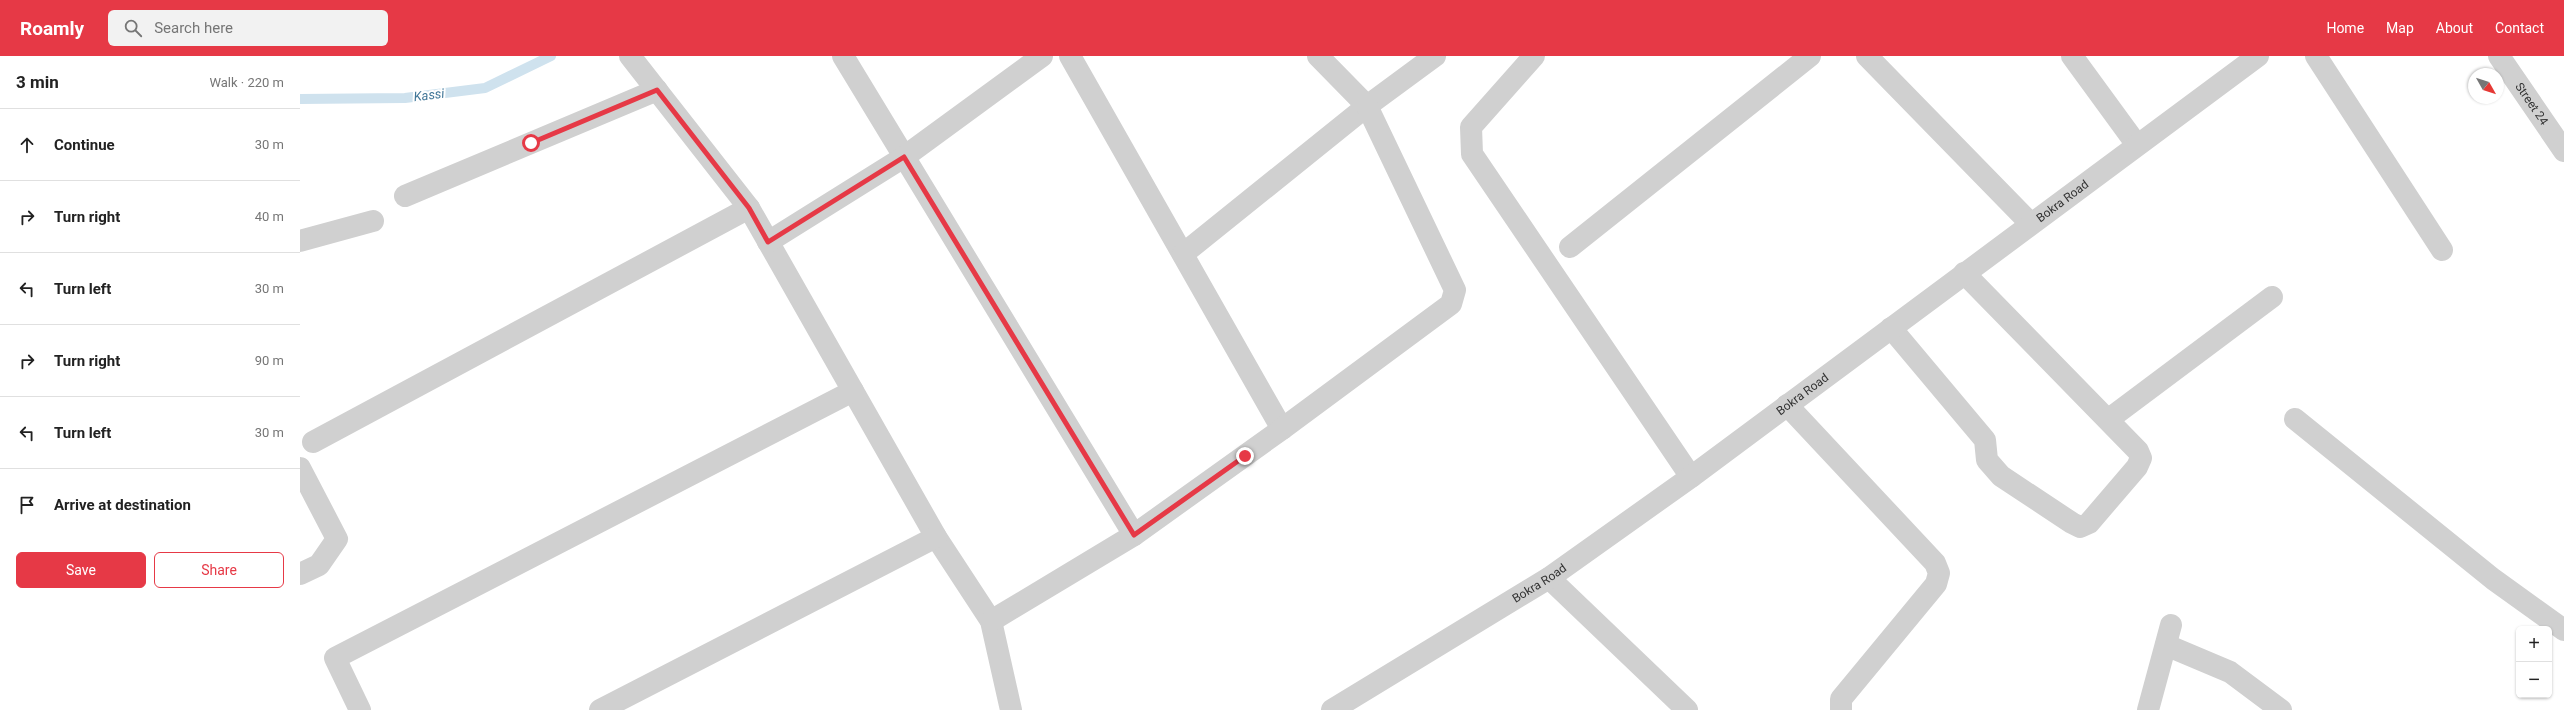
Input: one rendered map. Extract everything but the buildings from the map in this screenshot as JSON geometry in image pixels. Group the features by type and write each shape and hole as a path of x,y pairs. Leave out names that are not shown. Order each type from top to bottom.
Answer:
{"street":[{"path":"630,56 749,208 936,537 991,620 1011,710"},
{"path":"842,56 1134,535"},
{"path":"768,242 904,157 1042,56"},
{"path":"1070,56 1282,429"},
{"path":"991,620 1134,535 1282,429 1451,304 1455,290 1367,106 1318,56"},
{"path":"1183,254 1367,106 1435,56"},
{"path":"1534,56 1471,128 1472,154 1692,476"},
{"path":"1570,247 1810,56"},
{"path":"1866,56 2032,224"},
{"path":"2072,56 2137,145"},
{"name":"Bokra Road","path":"1332,710 1549,578 1692,476 2258,56"},
{"path":"2316,56 2442,250"},
{"name":"Street 24","path":"2499,56 2564,151"},
{"path":"405,196 657,90"},
{"path":"313,442 749,208"},
{"path":"300,241 373,221"},
{"path":"1891,328 1985,440 1987,460 2001,476 2080,527 2089,523 2137,467 2141,458 2138,451 2109,419 1964,273"},
{"path":"2109,419 2272,297"},
{"path":"360,710 335,658 853,391"},
{"path":"1787,405 1935,563 1939,573 1936,584 1842,699 1841,710"},
{"path":"2295,419 2493,579 2564,630"},
{"path":"300,468 337,539 319,565 300,574"},
{"path":"600,710 936,537"},
{"path":"1549,578 1687,710"},
{"path":"2148,710 2168,635 2230,672 2281,710"}],"waterway":[{"name":"Kassi","path":"300,99 405,98 485,88 551,56"}],"route":[{"path":"531,143 657,90 749,208 768,242 904,157 1134,535 1245,456"}]}
